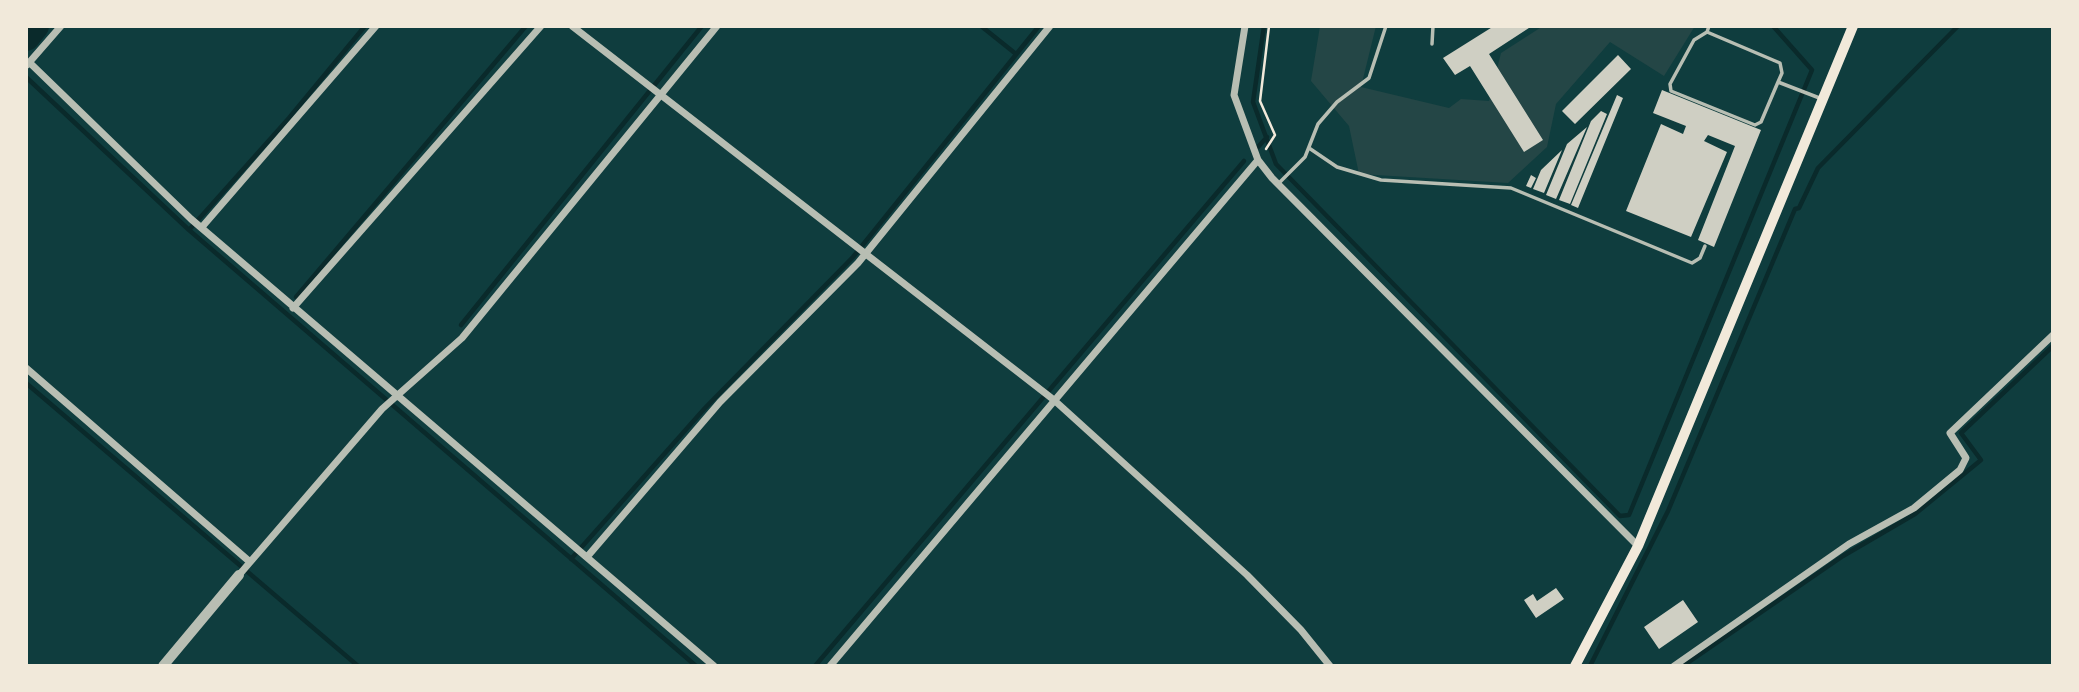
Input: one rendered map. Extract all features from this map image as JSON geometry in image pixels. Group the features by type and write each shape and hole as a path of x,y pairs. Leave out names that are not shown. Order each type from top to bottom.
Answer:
{"main road":[{"path":"1576,666 1638,546 1853,26"}],"street":[{"path":"61,26 28,64 191,219 395,398 582,552 714,666"},
{"path":"201,227 376,26"},
{"path":"293,307 541,26"},
{"path":"572,26 1052,398 1247,575 1301,630 1330,666"},
{"path":"163,666 383,409 462,338 656,91 717,26"},
{"path":"582,552 860,251 1050,26"},
{"path":"1245,26 1234,95 1258,160 1638,546"},
{"path":"830,666 1052,398 1258,160"},
{"path":"1674,666 1849,544 1914,508 1960,470 1966,458 1950,433 2053,335"},
{"path":"26,368 248,564"}],"lane":[{"path":"1281,181 1305,157 1318,124 1337,102 1368,78 1386,26"},
{"path":"1433,26 1433,44"},
{"path":"1708,29 1780,64 1782,73 1761,122 1755,125 1671,91 1670,84 1694,40 1708,29"},
{"path":"1778,82 1823,100"},
{"path":"1309,148 1337,167 1381,180 1511,188 1692,263 1700,258 1705,246"}],"path":[{"path":"1266,149 1275,135 1260,101 1269,26"}],"shaded area":[{"path":"1320,26 1376,26 1361,87 1449,108 1461,99 1489,101 1501,53 1543,26 1695,26 1664,76 1610,42 1556,104 1547,147 1508,183 1359,174 1349,126 1311,81"}],"building":[{"path":"1494,26 1532,26 1489,54 1543,140 1524,152 1470,66 1455,75 1443,58"},
{"path":"1618,55 1631,69 1575,124 1562,111"},
{"path":"1662,90 1761,130 1714,247 1698,240 1735,146 1708,135 1704,141 1727,152 1691,237 1626,211 1661,124 1683,134 1686,126 1653,113"},
{"path":"1617,95 1623,98 1578,208 1571,205"},
{"path":"1601,111 1607,114 1570,204 1559,200 1591,121"},
{"path":"1587,127 1556,199 1546,195 1567,144"},
{"path":"1562,150 1544,193 1533,189 1541,170"},
{"path":"1531,175 1536,178 1531,188 1526,186"},
{"path":"1556,588 1564,599 1536,618 1524,600 1533,594 1537,601"},
{"path":"1683,600 1698,622 1659,649 1644,627"}],"waterway":[{"path":"26,37 35,26"},
{"path":"189,230 289,118 365,26"},
{"path":"296,297 526,26"},
{"path":"461,325 702,26"},
{"path":"981,26 1016,54"},
{"path":"571,559 705,408 853,257 1039,26"},
{"path":"1264,26 1253,102 1276,164 1620,516 1629,515 1812,70 1773,26"},
{"path":"1590,666 1668,511 1795,209 1799,208 1818,168 1958,26"},
{"path":"26,77 189,230 696,666"},
{"path":"1258,147 1267,137"},
{"path":"815,666 1244,161"},
{"path":"1683,666 1843,556 1915,514 1981,460 1961,433 2053,346"},
{"path":"26,383 358,666"}]}
